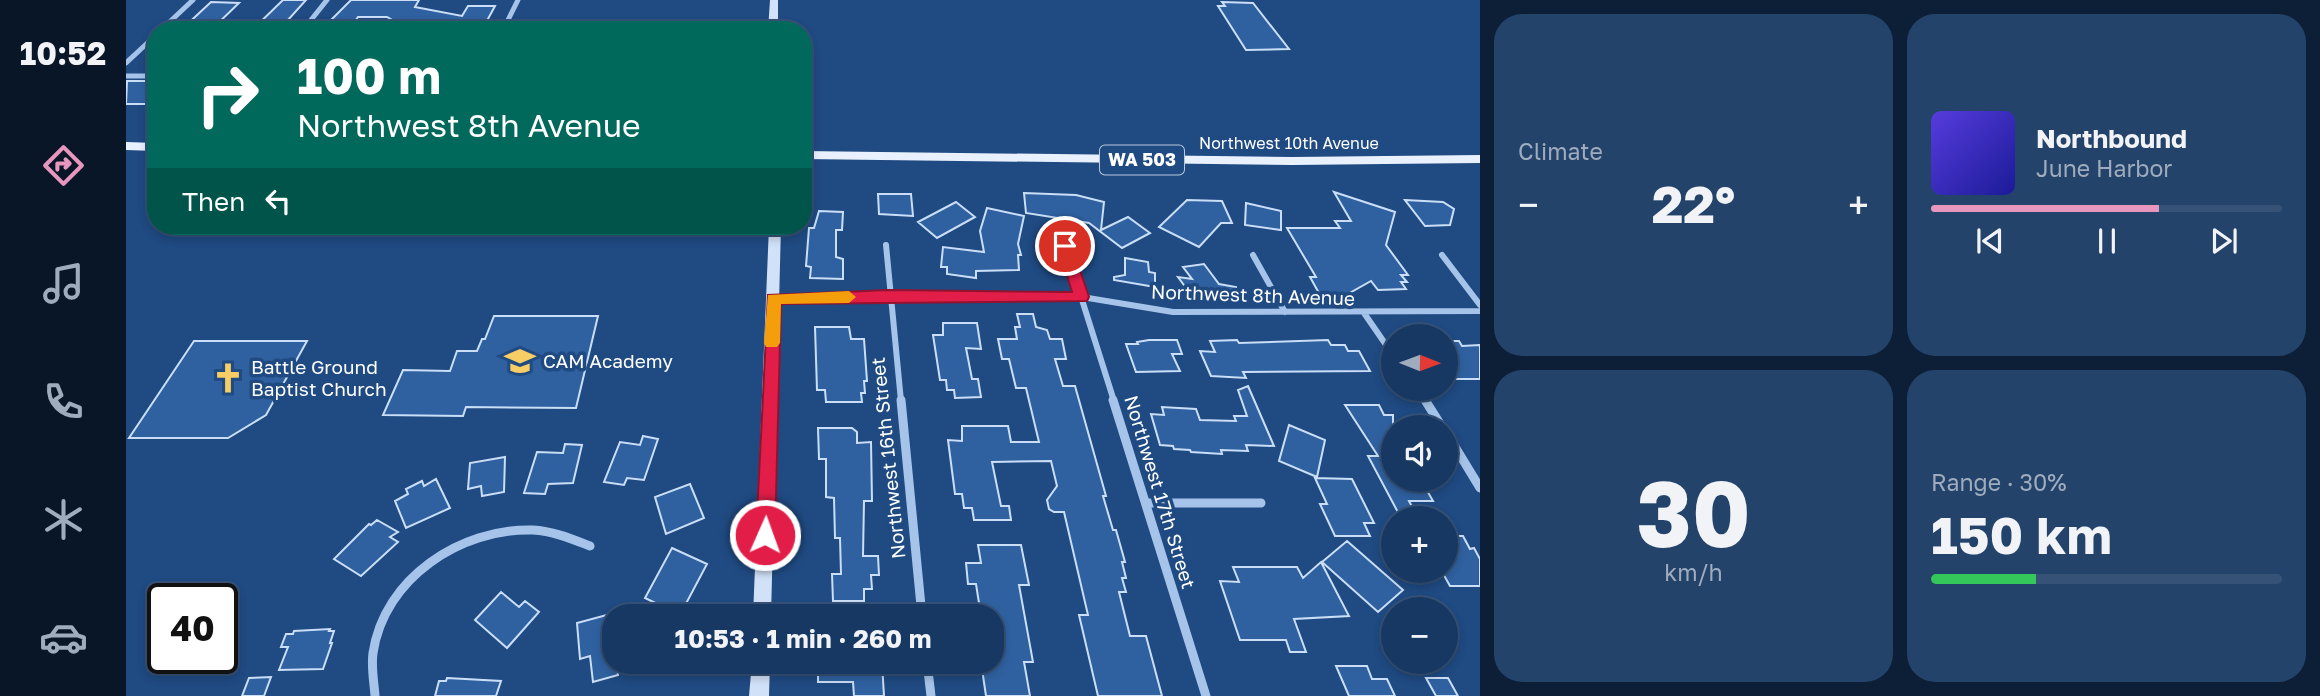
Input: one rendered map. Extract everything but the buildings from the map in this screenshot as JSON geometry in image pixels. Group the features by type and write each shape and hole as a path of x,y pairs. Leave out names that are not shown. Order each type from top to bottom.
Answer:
{"main road":[{"path":"126,146 147,147"},
{"name":"Northwest 10th Avenue","path":"812,155 1293,161 1480,159"}],"street":[{"path":"170,21 192,0"},
{"path":"310,21 327,0"},
{"path":"508,21 518,0"},
{"path":"773,21 774,0"},
{"path":"126,62 147,43"},
{"path":"126,76 147,76"},
{"path":"762,604 775,235"},
{"name":"Northwest 16th Street","path":"886,245 921,604"},
{"name":"Northwest 17th Street","path":"1065,246 1148,503 1206,696"},
{"path":"1253,255 1285,312"},
{"path":"1442,255 1480,305"},
{"name":"Northwest 8th Avenue","path":"773,299 889,296 1082,297 1173,312 1480,312"},
{"path":"1364,313 1381,338"},
{"path":"1458,451 1479,485"},
{"path":"1148,503 1261,503"},
{"path":"375,696 373,650 382,623 393,601 406,584 433,559 455,544 479,535 504,531 533,530 559,534 590,546"},
{"path":"760,696 761,674"},
{"path":"928,674 931,696"}],"slow traffic":[{"path":"772,343 773,299 849,297"}],"place":[{"name":"CAM Academy","path":"520,361"},
{"name":"Battle Ground Baptist Church","path":"228,378"}],"route":[{"path":"765,535 773,299 889,296 1082,297 1065,246"}]}
